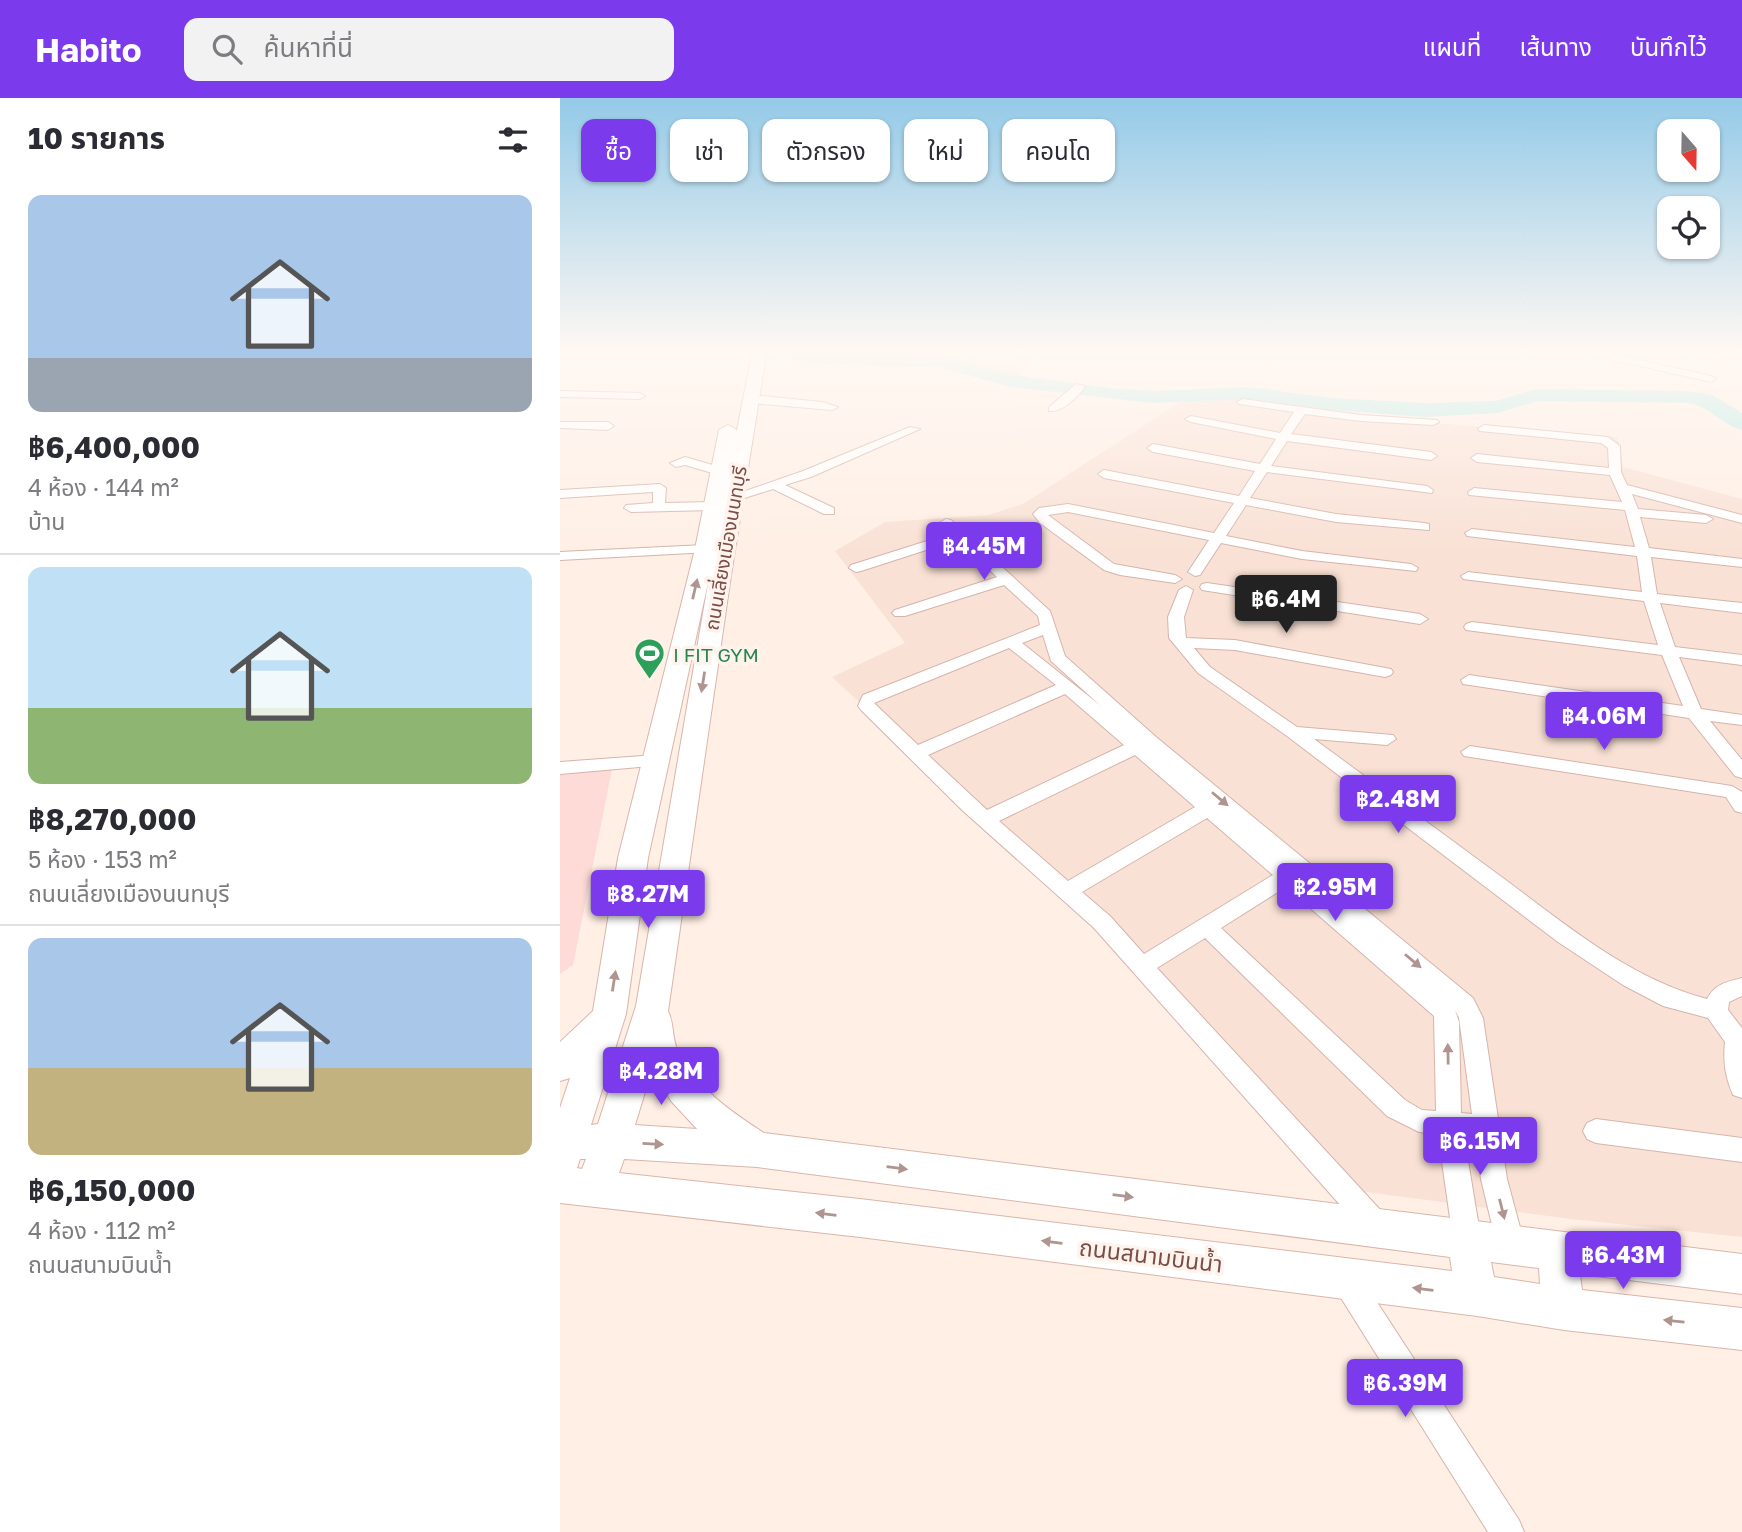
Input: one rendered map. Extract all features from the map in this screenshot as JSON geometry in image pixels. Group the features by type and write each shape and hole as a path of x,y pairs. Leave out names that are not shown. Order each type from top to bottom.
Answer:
{"main road":[{"name":"ถนนเลี่ยงเมืองนนทบุรี","path":"562,1150 609,1014 632,858 705,549 719,471 736,416"},
{"name":"ถนนเลี่ยงเมืองนนทบุรี","path":"577,1186 611,1141 653,1006 718,588 735,497 741,416"},
{"path":"653,1006 660,1051 684,1090 712,1119 757,1150"},
{"path":"560,1066 609,1014"},
{"path":"562,1150 611,1141 757,1150 1742,1274"},
{"name":"ถนนสนามบินน้ำ","path":"577,1186 1742,1329"},
{"path":"1467,1239 1477,1295"},
{"path":"1557,1252 1564,1309"}],"street":[{"path":"583,416 608,426"},
{"path":"1195,572 1297,416"},
{"path":"1349,416 1433,422"},
{"path":"1191,419 1284,437 1431,456"},
{"path":"735,497 824,467 914,429"},
{"path":"1484,429 1604,440 1614,446 1615,472 1632,509 1643,551 1650,597 1668,651 1695,714 1742,772"},
{"path":"1153,448 1261,468 1427,490"},
{"path":"1477,458 1615,472"},
{"path":"676,463 685,461 719,471"},
{"path":"1104,474 1239,502 1336,518 1424,527"},
{"path":"775,485 829,510"},
{"path":"560,494 660,488 659,502"},
{"path":"1623,488 1742,521"},
{"path":"1474,492 1742,521"},
{"path":"631,508 713,506"},
{"path":"1411,568 1302,555 1068,508 1040,514 1109,567 1120,571 1180,585 1420,619"},
{"path":"946,523 1045,614 1048,627 1048,661 1066,687 1142,744 1207,809 1285,878 1336,908"},
{"path":"1472,533 1742,563"},
{"path":"856,568 959,535"},
{"path":"560,556 705,549"},
{"path":"1207,587 1210,579 1207,576 1195,572 1180,574 1175,617 1177,638 1204,670 1293,732 1555,928 1631,979 1671,999 1716,1011"},
{"path":"1468,576 1742,608"},
{"path":"900,614 1007,579"},
{"path":"1472,626 1742,660"},
{"path":"1048,627 868,703 916,753 1102,922 1144,965 1378,1228"},
{"path":"1010,642 1048,661 1454,1008 1471,1018 1494,1179 1511,1246"},
{"path":"1182,643 1235,645 1385,672"},
{"path":"1469,680 1742,720"},
{"path":"916,753 1066,687"},
{"path":"1293,732 1387,739"},
{"path":"986,819 1142,744"},
{"path":"1470,752 1739,793"},
{"path":"560,768 656,761"},
{"path":"1067,891 1207,809"},
{"path":"1144,965 1285,878"},
{"path":"1207,927 1396,1108 1419,1121 1486,1127"},
{"path":"1742,987 1721,993 1716,1001 1716,1011 1726,1029 1740,1040 1735,1065 1742,1087"},
{"path":"1454,1008 1447,1022 1450,1122 1467,1239"},
{"path":"1596,1131 1742,1150"},
{"path":"1346,1279 1507,1532"}],"shaded area":[{"path":"1159,416 1343,416 1618,437 1623,467 1742,499 1742,1237 1571,1219 1343,1189 1144,965 832,677 905,643 835,551 885,522 988,515 1023,504"},
{"path":"613,764 573,965 560,974 560,768"}],"waterway":[{"path":"1731,416 1742,423"}],"place":[{"name":"I FIT GYM","path":"650,681"}]}
